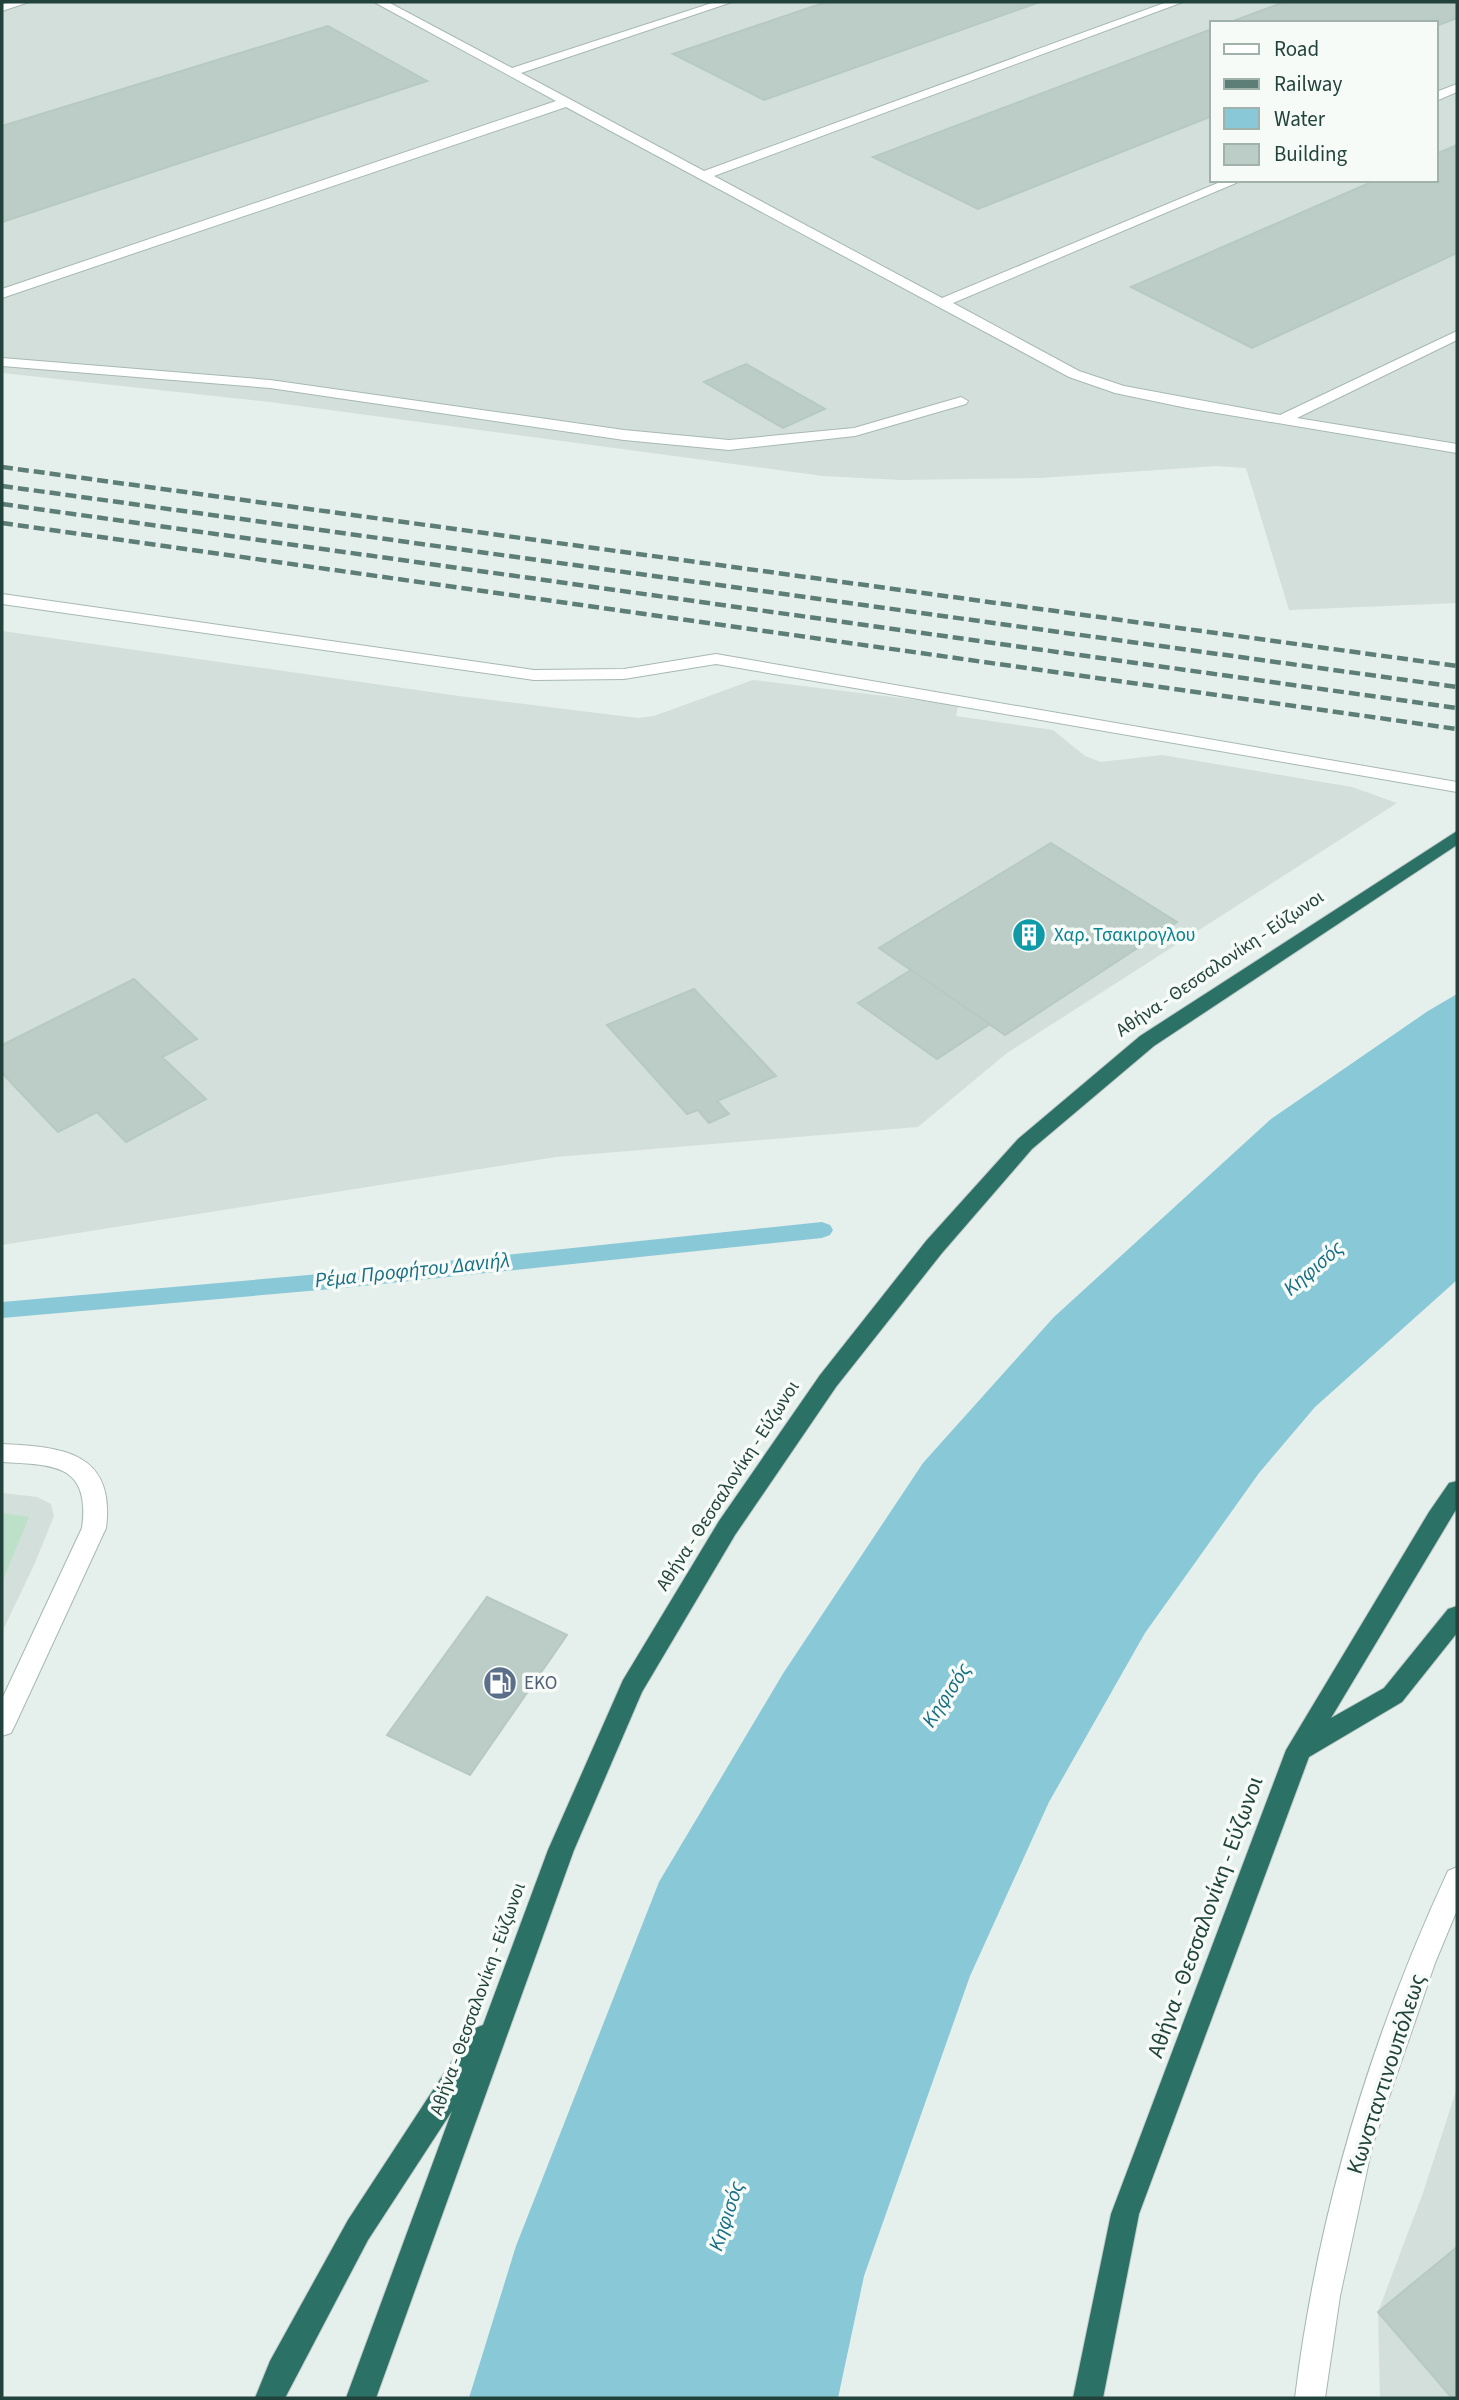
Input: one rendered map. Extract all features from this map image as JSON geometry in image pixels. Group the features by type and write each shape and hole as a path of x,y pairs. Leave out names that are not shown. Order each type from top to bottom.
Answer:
{"highway":[{"name":"Αθήνα - Θεσσαλονίκη - Εύζωνοι","path":"361,2398 561,1850 632,1687 743,1504 828,1381 934,1247 1025,1144 1147,1041 1457,837"},
{"name":"Αθήνα - Θεσσαλονίκη - Εύζωνοι","path":"1088,2398 1125,2214 1299,1750 1457,1490"},
{"path":"1299,1750 1394,1695 1457,1616"},
{"path":"270,2398 281,2372 358,2230 503,2007"}],"street":[{"path":"2,8 23,2"},
{"path":"380,2 1074,374 1147,396 1457,449"},
{"path":"512,72 726,2"},
{"path":"704,176 1177,2"},
{"path":"1438,96 1457,88"},
{"path":"2,294 567,102"},
{"path":"942,303 1232,182"},
{"path":"1281,420 1457,335"},
{"path":"2,362 270,384 624,435 729,445 855,432 961,401"},
{"path":"2,600 534,675 624,674 716,659 1457,787"},
{"path":"2,1453 59,1457 78,1470 93,1486 98,1508 94,1528 2,1725"},
{"name":"Κωνσταντινουπόλεως","path":"1310,2398 1325,2296 1358,2147 1422,1963 1457,1879"}],"shaded area":[{"path":"2,2 1457,2 1457,603 1289,610 1246,468 1216,466 1040,478 901,480 823,476 270,402 2,373"},
{"path":"2,631 459,696 638,718 654,716 753,680 958,705 956,716 1053,730 1085,756 1101,762 1162,755 1352,787 1397,803 1007,1053 918,1127 556,1157 2,1245"},
{"path":"2,1493 37,1497 51,1504 54,1516 2,1632"},
{"path":"1457,2088 1457,2398 1380,2398 1378,2312 1423,2193"}],"green space":[{"path":"2,1513 29,1517 2,1582"}],"water":[{"name":"Κηφισός","path":"1457,994 1457,1280 1315,1407 1259,1473 1145,1633 1049,1802 970,1976 864,2276 838,2398 469,2398 516,2246 659,1882 784,1672 923,1463 1054,1317 1271,1119"}],"building":[{"path":"826,2 1040,2 764,100 673,54"},
{"path":"1284,2 1457,2 1457,18 1438,25 1438,21 1233,21"},
{"path":"328,26 427,81 2,222 2,126"},
{"path":"1210,30 1210,117 978,209 873,157"},
{"path":"1457,145 1457,253 1252,348 1131,287 1371,182 1438,182 1438,153"},
{"path":"746,364 825,409 783,428 704,382"},
{"name":"Χαρ. Τσακιρογλου","path":"1051,843 1177,922 1005,1035 879,948"},
{"path":"911,970 990,1024 937,1059 858,1003"},
{"path":"134,979 197,1039 162,1057 206,1099 126,1142 97,1112 58,1132 2,1073 2,1045"},
{"path":"694,989 776,1076 717,1101 729,1114 709,1123 698,1110 687,1114 607,1025"},
{"path":"487,1597 567,1635 470,1775 387,1735"},
{"path":"1457,2247 1457,2398 1452,2398 1378,2312"}],"waterway":[{"name":"Ρέμα Προφήτου Δανιήλ","path":"2,1310 343,1280 822,1230"}],"railway":[{"path":"2,467 1457,666"},
{"path":"2,486 1457,687"},
{"path":"2,504 1457,708"},
{"path":"2,523 1457,729"}],"place":[{"name":"Χαρ. Τσακιρογλου","path":"1029,935"},
{"name":"EKO","path":"500,1683"}]}
